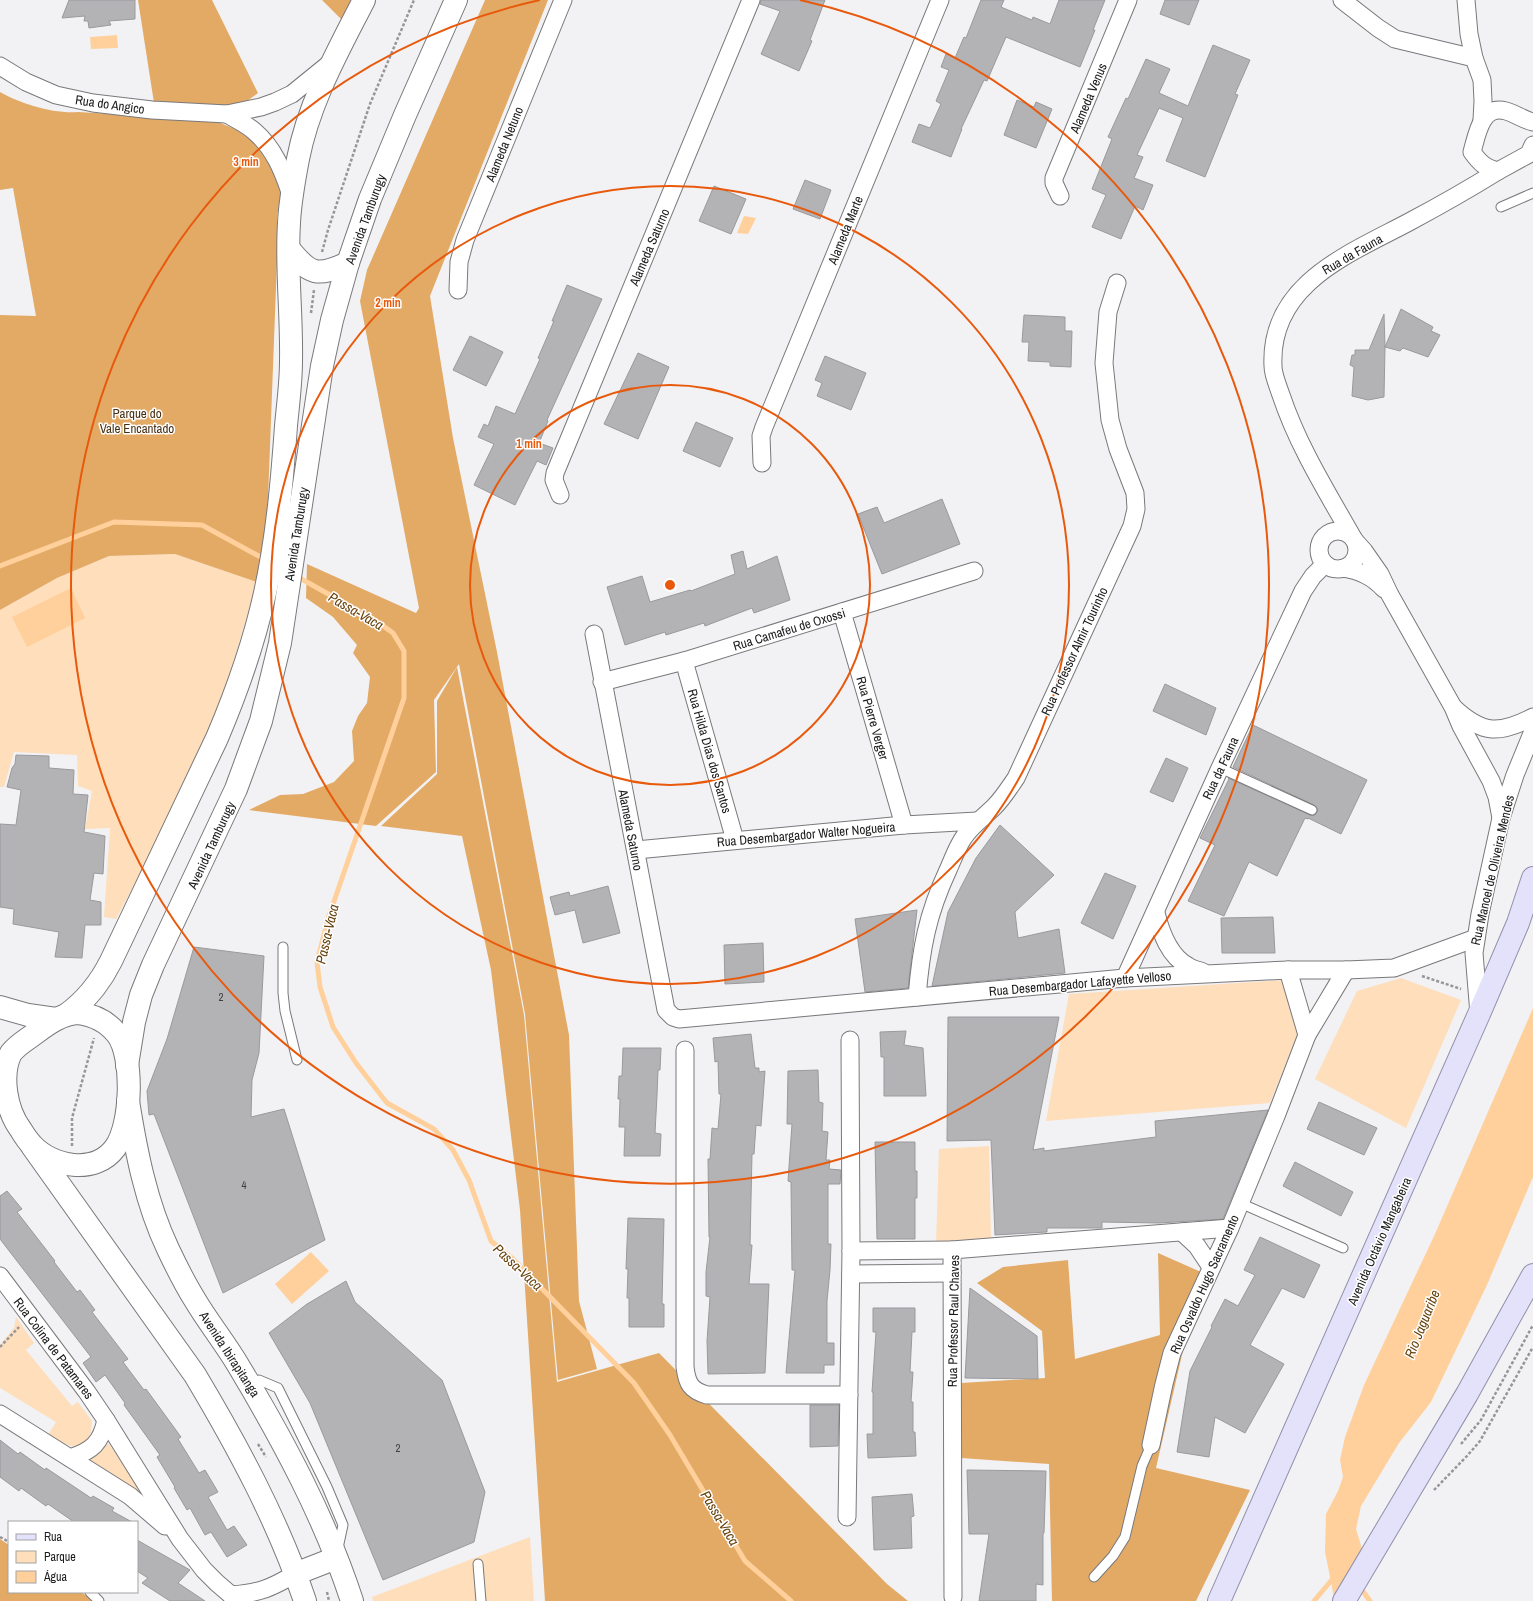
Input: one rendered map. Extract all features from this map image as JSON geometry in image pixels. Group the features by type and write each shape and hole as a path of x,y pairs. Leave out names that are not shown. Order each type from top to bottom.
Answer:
{"main road":[{"name":"Avenida Tamburugy","path":"16,1124 4,1091 3,1078 6,1063 12,1053 22,1043 84,1001 98,985 105,973 200,774 231,705 254,634 265,591 284,463 291,362 289,248 291,196 298,157 306,126 318,94 364,0"},
{"name":"Avenida Tamburugy","path":"127,1064 134,1022 153,965 222,822 250,755 261,721 280,643 322,366 332,320 348,263 370,200 405,115 456,0"},
{"path":"289,248 298,260 317,273 329,271 348,263"},
{"name":"Avenida Octávio Mangabeira","path":"1220,1601 1478,1004 1518,922 1533,878"},
{"path":"0,1007 28,1015 61,1017 85,1014 100,1019 113,1030 120,1040 127,1064 128,1101 124,1130 113,1151 97,1162 86,1165 75,1165 53,1159 32,1146"},
{"name":"Avenida Ibirapitanga","path":"128,1101 135,1144 144,1178 154,1213 167,1248 195,1300 250,1385 301,1476 336,1558 352,1601"},
{"path":"0,1104 32,1146 195,1375 220,1417 264,1499 295,1574 302,1600"},
{"path":"1344,1601 1478,1374 1533,1274"},
{"path":"295,1574 336,1558"}],"street":[{"name":"Alameda Netuno","path":"458,290 459,262 465,240 563,0"},
{"name":"Alameda Saturno","path":"560,495 554,480 555,473 751,0"},
{"name":"Alameda Marte","path":"762,463 761,436 764,427 940,0"},
{"name":"Alameda Venus","path":"1060,196 1054,183 1054,178 1128,0"},
{"path":"1342,0 1378,28 1395,39 1474,58"},
{"path":"1466,0 1469,34 1474,58 1482,80 1494,98 1506,111 1532,125"},
{"name":"Rua do Angico","path":"0,66 26,82 56,95 92,103 152,110 226,114 261,107 286,97 315,77 334,60"},
{"path":"1482,80 1482,120 1472,152 1482,165 1488,169 1498,171"},
{"path":"1482,120 1493,111 1506,111"},
{"name":"Rua do Angico","path":"226,114 253,130 264,141 276,157 291,196"},
{"name":"Rua da Fauna","path":"1390,595 1380,574 1354,539 1314,471 1287,413 1273,367 1274,343 1282,319 1292,299 1309,281 1329,265 1442,205 1532,151"},
{"name":"Rua Professor Almir Tourinho","path":"918,997 920,961 927,926 938,891 964,838 977,822 994,807 1016,778 1132,526 1136,509 1135,493 1118,449 1110,420 1104,363 1108,312 1117,283"},
{"path":"1343,568 1354,560 1357,554 1354,539 1348,533 1342,531 1328,533 1322,538 1319,544 1319,554 1325,564 1337,569 1343,568 1368,575 1390,595 1453,707 1461,726 1491,781 1497,797 1501,818"},
{"name":"Rua da Fauna","path":"1125,978 1156,913 1220,768 1303,591 1313,576 1325,564"},
{"name":"Rua Camafeu de Oxossi","path":"602,682 684,661 974,571"},
{"name":"Rua Pierre Verger","path":"842,612 904,825"},
{"name":"Alameda Saturno","path":"594,634 666,1010 673,1017 679,1019"},
{"name":"Rua Hilda Dias dos Santos","path":"684,661 735,840"},
{"path":"1453,707 1467,720 1482,727 1494,730 1508,728 1533,717"},
{"name":"Rua Manoel de Oliveira Mendes","path":"1478,1004 1474,953 1476,938 1501,818 1515,775 1533,731"},
{"name":"Rua Desembargador Walter Nogueira","path":"636,850 904,825 977,822"},
{"path":"1156,913 1161,931 1177,958 1188,966 1206,973"},
{"name":"Rua Desembargador Lafayette Velloso","path":"679,1019 1125,978 1206,973 1394,968 1476,938"},
{"path":"1288,970 1307,1035"},
{"name":"Rua Osvaldo Hugo Sacramento","path":"1151,1445 1172,1353 1230,1228 1276,1116 1307,1035 1346,970"},
{"path":"847,1517 851,1274 850,1040"},
{"path":"685,1050 685,1367 687,1380 692,1388 699,1393 707,1395 849,1396"},
{"name":"Rua Professor Raul Chaves","path":"953,1597 952,1250 1230,1228"},
{"path":"1182,1232 1197,1246 1211,1267"},
{"path":"851,1251 952,1250"},
{"path":"851,1274 952,1273"},
{"name":"Rua Colina de Patamares","path":"0,1276 87,1392 180,1539 204,1570 238,1598 273,1587 295,1574"},
{"name":"Rua Colina de Patamares","path":"0,1414 130,1496 180,1539"},
{"path":"70,1458 82,1454 99,1441 104,1432 106,1420"}],"lane":[{"path":"1501,207 1533,193"},
{"path":"1220,768 1312,810"},
{"path":"283,947 283,993 285,1011 297,1060"},
{"path":"1240,1203 1343,1248"},
{"name":"Rua Osvaldo Hugo Sacramento","path":"1094,1577 1113,1556 1125,1537 1142,1466 1151,1445"},
{"path":"478,1564 481,1601"},
{"path":"91,1593 99,1601"}],"path":[{"path":"1394,968 1478,1004"},
{"path":"75,1165 72,1145 72,1118 100,1019"},
{"path":"0,1347 29,1315"},
{"path":"1430,1496 1480,1441 1533,1347"},
{"path":"255,1440 268,1459"}],"green space":[{"path":"138,0 212,0 258,93 243,104 216,108 154,103"},
{"path":"322,0 370,0 355,33"},
{"path":"485,0 548,0 430,296 453,438 497,652 569,1035 579,1301 597,1369 558,1380 525,1014 459,664 434,700 436,772 376,826 249,810 280,795 303,794 334,782 354,761 352,731 358,716 367,703 370,677 353,653 357,645 333,617 306,598 307,564 416,613 419,608 360,301 367,270"},
{"name":"Parque do Vale Encantado","path":"0,92 28,104 48,110 213,120 245,133 263,149 275,167 281,191 277,217 277,261 267,526 257,582 175,554 109,556 57,578 0,610 0,315 36,316 13,188 0,190"},
{"path":"175,554 257,582 219,711 173,811 116,919 104,917 110,828 85,829 92,791 78,786 77,755 14,752 4,787 0,787 0,610 57,578 109,556"},
{"path":"457,667 524,1015 557,1382 659,1353 887,1584 908,1601 545,1601 520,1210 491,970 462,836 381,826 437,774 437,701"},
{"path":"1401,978 1461,1000 1406,1128 1315,1079 1357,991"},
{"path":"1285,980 1300,1029 1270,1103 1046,1121 1069,994"},
{"path":"989,1146 991,1240 936,1244 939,1149"},
{"path":"1158,1253 1201,1272 1156,1468 1250,1490 1196,1601 1052,1601 1049,1464 961,1458 961,1383 1045,1378 1042,1331 977,1283 1003,1267 1068,1260 1075,1359 1160,1335"},
{"path":"16,1317 34,1343 26,1350 72,1406 78,1402 92,1421 90,1438 77,1448 60,1442 48,1435 56,1422 0,1388 0,1345 14,1328"},
{"path":"108,1443 150,1500 147,1502 89,1460 100,1452"},
{"path":"530,1537 534,1601 373,1601 372,1597"},
{"path":"0,1539 8,1544 8,1593 82,1593 94,1601 0,1601"}],"water":[{"path":"117,35 118,48 91,49 90,37"},
{"path":"744,216 756,218 748,234 737,233"},
{"path":"71,588 85,618 27,647 12,617"},
{"path":"1533,1008 1533,1177 1487,1285 1431,1402 1399,1443 1361,1506 1356,1529 1363,1552 1334,1597 1325,1552 1326,1514 1338,1491 1343,1477 1340,1460 1345,1437 1364,1385 1435,1234"},
{"path":"311,1252 329,1271 292,1304 275,1284"}],"building":[{"path":"69,0 135,0 135,19 109,21 111,25 89,28 88,21 84,21 85,16 62,18"},
{"path":"761,0 825,0 810,40 812,41 799,71 761,54 780,11 760,4"},
{"path":"981,0 1004,0 1001,7 1032,20 1033,17 1050,24 1059,0 1105,0 1080,67 1006,37 987,81 984,80 961,129 951,157 912,142 919,124 930,128 941,104 936,101 949,70 941,67 946,54 955,58 964,37 966,38"},
{"path":"1165,0 1199,0 1189,25 1160,14"},
{"path":"1213,45 1250,60 1235,94 1238,95 1205,177 1166,161 1183,118 1159,108 1137,155 1143,157 1134,178 1153,185 1143,210 1135,206 1121,239 1092,227 1106,195 1092,189 1112,139 1108,137 1126,98 1128,99 1146,59 1170,69 1159,93 1188,106"},
{"path":"1017,100 1034,107 1036,102 1052,109 1036,148 1004,135"},
{"path":"805,180 831,190 820,219 793,209"},
{"path":"714,186 746,199 731,234 699,221"},
{"path":"567,285 602,299 547,420 548,421 539,443 553,448 546,465 537,461 515,505 474,485 494,444 478,437 484,424 488,426 496,406 515,414 540,359 538,358 554,321 552,321"},
{"path":"1401,309 1433,327 1431,331 1440,335 1428,357 1403,348 1400,351 1385,347"},
{"path":"1384,314 1384,397 1368,400 1352,396 1354,367 1350,365 1352,355 1355,355 1355,350 1369,350"},
{"path":"1024,315 1065,317 1065,331 1072,331 1071,367 1050,366 1050,362 1028,361 1029,342 1022,342"},
{"path":"470,336 503,352 486,386 453,370"},
{"path":"638,353 669,367 638,439 604,424"},
{"path":"825,356 866,373 851,410 817,396 822,383 815,380"},
{"path":"696,422 733,438 720,467 683,451"},
{"path":"942,499 960,544 882,574 858,514 877,507 884,523"},
{"path":"743,551 747,569 777,556 790,600 754,613 752,608 705,626 704,623 666,635 665,632 625,645 607,587 642,576 650,602 690,590 691,591 735,574 731,555"},
{"path":"1165,684 1216,708 1206,735 1153,711"},
{"path":"1253,725 1367,780 1341,834 1308,818 1305,818 1277,876 1249,862 1224,916 1188,901 1215,845 1200,838 1229,779 1228,778 1310,815 1315,815 1318,810 1314,805 1233,767"},
{"path":"16,755 49,756 49,768 74,770 73,794 88,795 84,832 105,836 103,874 94,873 90,900 101,902 101,925 85,925 82,958 55,957 59,932 13,924 14,909 0,907 0,824 16,825 21,790 7,787 12,768 15,764"},
{"path":"1166,758 1188,768 1173,802 1150,792"},
{"path":"1000,825 1054,875 1015,912 1018,938 1059,929 1065,973 932,986 948,912 976,858"},
{"path":"1105,873 1136,886 1113,939 1081,923"},
{"path":"608,886 620,933 583,943 575,910 555,915 550,897 569,892 570,896"},
{"path":"917,910 908,988 865,992 855,919"},
{"path":"1273,917 1275,953 1222,953 1221,918"},
{"path":"763,943 764,982 725,984 724,945"},
{"path":"194,947 264,956 259,1053 252,1080 251,1117 284,1109 325,1240 223,1293 154,1114 149,1115 147,1091 167,1039"},
{"path":"948,1017 1059,1017 1033,1150 1044,1148 1044,1151 1156,1137 1155,1121 1268,1110 1223,1219 1159,1223 1102,1222 1102,1228 1047,1228 1047,1232 995,1235 991,1140 947,1141"},
{"path":"906,1031 904,1045 923,1048 926,1096 884,1096 884,1057 881,1057 880,1032"},
{"path":"751,1034 755,1068 759,1068 759,1072 765,1071 761,1126 756,1125 754,1154 752,1154 750,1245 752,1245 749,1284 769,1284 765,1373 708,1374 707,1341 710,1297 706,1296 706,1272 710,1237 708,1159 710,1159 712,1128 718,1129 721,1094 719,1094 718,1061 715,1062 713,1038"},
{"path":"623,1048 661,1048 660,1070 658,1070 655,1133 661,1134 660,1156 624,1156 625,1127 619,1127 620,1099 618,1099 619,1076 622,1076"},
{"path":"818,1070 819,1102 823,1103 822,1131 828,1132 826,1160 830,1160 829,1169 841,1170 840,1184 828,1184 828,1244 831,1244 827,1301 827,1343 834,1343 834,1365 824,1365 824,1373 786,1373 795,1270 792,1270 791,1182 788,1181 792,1124 787,1124 788,1071"},
{"path":"1319,1102 1377,1128 1364,1155 1307,1129"},
{"path":"875,1142 915,1142 917,1198 915,1198 915,1239 877,1239"},
{"path":"1295,1162 1353,1192 1341,1216 1283,1186"},
{"path":"7,1191 22,1209 17,1212 77,1292 80,1290 95,1310 92,1312 128,1359 123,1362 144,1390 146,1389 181,1437 178,1439 199,1473 205,1470 218,1492 208,1497 227,1530 234,1526 247,1545 227,1557 211,1532 205,1535 190,1508 187,1510 174,1488 175,1487 157,1457 160,1455 124,1405 125,1403 105,1375 96,1382 83,1363 91,1357 0,1239 0,1196"},
{"path":"628,1218 664,1219 662,1304 664,1304 664,1327 629,1327 629,1298 627,1298 628,1269 626,1269"},
{"path":"1260,1237 1320,1265 1304,1298 1282,1288 1250,1345 1284,1364 1245,1433 1215,1417 1209,1457 1177,1452 1190,1371 1225,1299 1238,1306 1255,1275 1244,1270"},
{"path":"346,1281 355,1302 442,1380 485,1492 474,1542 383,1580 310,1403 269,1333 307,1304"},
{"path":"970,1288 1037,1336 1038,1379 965,1378"},
{"path":"873,1308 915,1308 915,1332 912,1332 910,1372 913,1372 911,1402 913,1402 913,1432 915,1432 916,1456 868,1458 867,1434 873,1434 872,1392 876,1332 873,1332"},
{"path":"810,1405 839,1405 838,1446 810,1447"},
{"path":"0,1440 18,1454 20,1452 45,1470 46,1468 91,1498 93,1496 114,1508 112,1511 130,1521 73,1521 48,1504 46,1506 21,1488 19,1491 0,1477"},
{"path":"967,1470 1046,1471 1043,1534 1043,1585 1036,1584 1036,1601 979,1601 989,1534 969,1534"},
{"path":"912,1494 914,1516 911,1517 912,1548 874,1550 872,1497"},
{"path":"138,1541 190,1570 178,1583 205,1601 170,1601 142,1583 148,1578 138,1572"}],"waterway":[{"name":"Passa-Vaca","path":"0,566 114,522 202,525 266,560"},
{"name":"Passa-Vaca","path":"296,576 375,620 393,633 404,651 404,698 329,916 317,962 320,987 333,1027 356,1063 387,1103 434,1129 453,1150 469,1180 491,1241 513,1259 634,1383 670,1435 745,1561 791,1601"},
{"name":"Passa-Vaca","path":"1314,1601 1335,1576"},
{"name":"Rio Jaguaribe","path":"1359,1586 1370,1601"}]}
